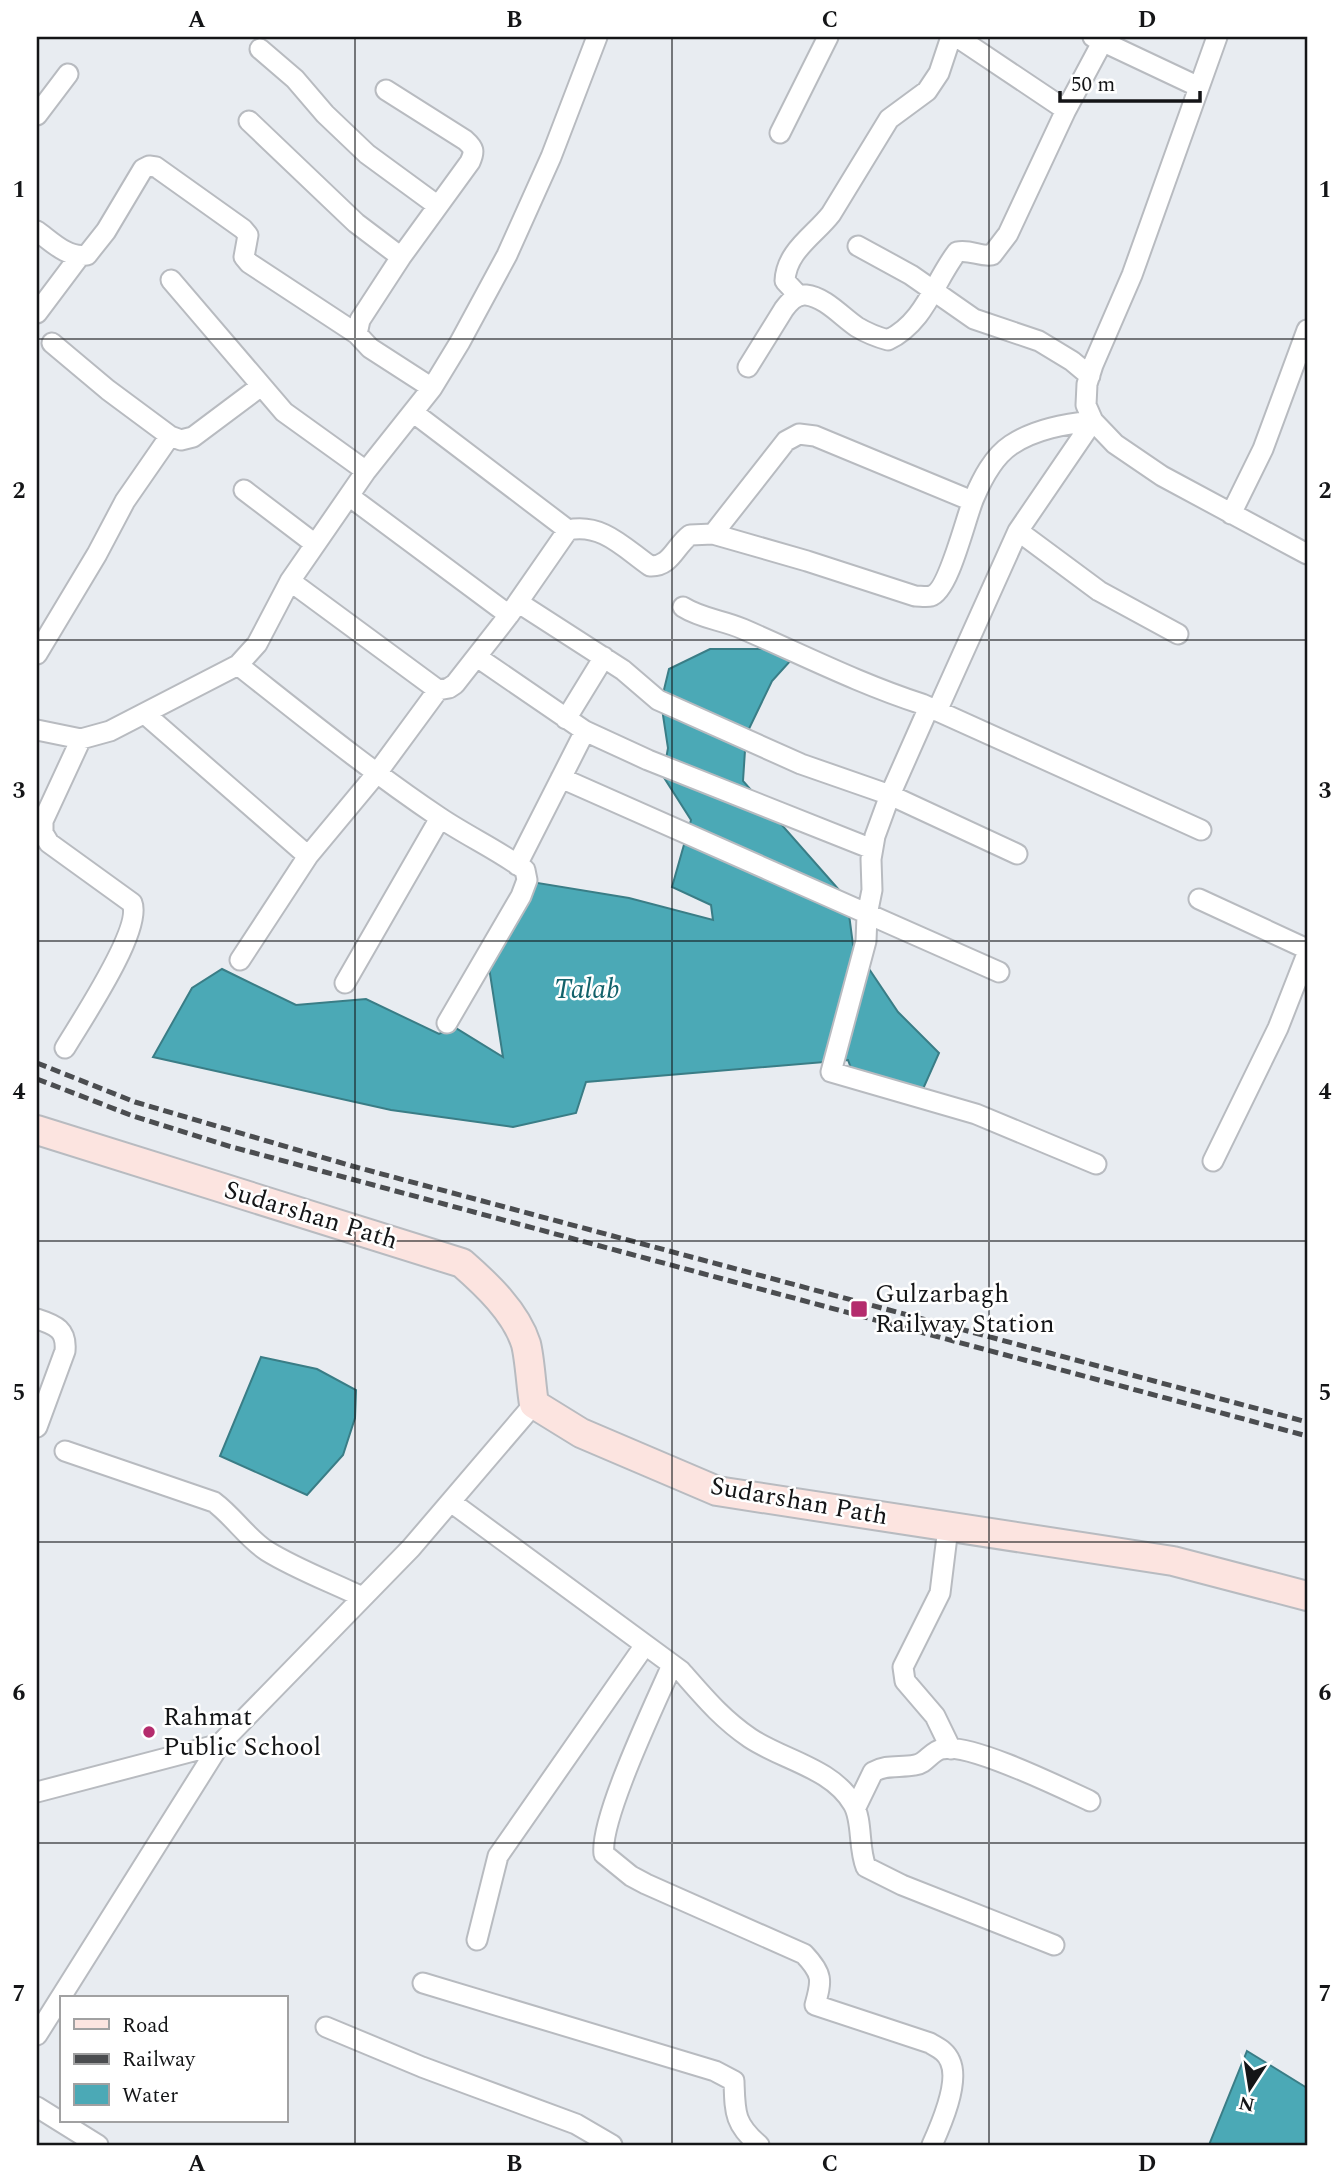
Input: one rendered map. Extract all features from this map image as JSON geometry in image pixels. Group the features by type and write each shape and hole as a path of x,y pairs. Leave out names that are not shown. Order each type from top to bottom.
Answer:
{"main road":[{"name":"Sudarshan Path","path":"37,1130 462,1262 486,1284 513,1320 526,1344 534,1404 580,1433 717,1491 1173,1561 1307,1596"}],"street":[{"path":"37,730 81,739 110,731 238,664 249,655 290,580 366,471 432,388 507,255 551,157 597,37"},
{"path":"780,133 828,37"},
{"path":"799,296 785,281 791,258 831,214 889,118 927,91 939,73 951,37"},
{"path":"957,37 1066,110"},
{"path":"1217,37 1132,275 1090,376 1086,405 1093,421 1115,444 1162,476 1307,554"},
{"path":"748,367 784,309 799,296 807,295 819,300 858,327 888,340 913,321 935,291 957,252 965,250 984,256 992,255 999,248 1100,39 1199,87"},
{"path":"260,48 295,79 325,114 367,154 438,206"},
{"path":"37,115 68,74"},
{"path":"356,334 360,320 401,257 471,162 474,154 473,147 465,140 386,90"},
{"path":"249,121 356,223 401,257"},
{"path":"37,231 67,252 79,257 87,255 106,231 143,169 156,167 243,229 248,235 244,257 248,263 432,388"},
{"path":"858,246 887,260 974,318 1039,341 1090,376"},
{"path":"37,313 79,257"},
{"path":"171,280 284,412 366,471"},
{"path":"1231,514 1263,449 1307,330"},
{"path":"52,343 108,390 170,436 181,440 193,437 261,386"},
{"path":"414,413 568,530"},
{"path":"240,960 308,856 377,773 438,690 455,684 477,657 514,609 568,530 582,527 600,531 650,566 660,567 690,535 713,534 915,596 932,596 940,589 954,559 972,501 996,458 1010,446 1031,435 1064,424 1093,421"},
{"path":"1093,421 1018,531 890,795 872,849 872,890 866,941 831,1072 976,1114 1096,1164"},
{"path":"713,534 786,441 799,435 815,436 972,501"},
{"path":"37,654 97,554 125,501 170,436"},
{"path":"244,491 315,544"},
{"path":"349,496 514,609 604,657 658,700 801,764 890,795 1017,854"},
{"path":"1018,531 1099,591 1178,634"},
{"path":"290,580 438,690"},
{"path":"683,607 695,615 724,621 873,688 933,709 1201,830"},
{"path":"477,657 585,731 648,760 872,849"},
{"path":"566,719 604,657"},
{"path":"238,664 377,773 440,818 525,870 527,880 521,896 447,1023"},
{"path":"145,714 308,856"},
{"path":"517,865 585,731"},
{"path":"65,1048 112,968 132,926 135,910 132,903 49,843 43,833 43,821 81,739"},
{"path":"561,778 999,971"},
{"path":"345,983 440,818"},
{"path":"1199,899 1307,951 1278,1028 1213,1161"},
{"path":"37,1319 61,1331 66,1339 65,1351 37,1427"},
{"path":"62,1996 220,1744 411,1548 534,1404"},
{"path":"65,1451 215,1502 232,1516 252,1540 268,1552 362,1597"},
{"path":"451,1502 672,1665 688,1679 710,1706 729,1722 771,1751 836,1783 856,1807"},
{"path":"947,1528 940,1593 903,1667 905,1681 935,1716 951,1749"},
{"path":"477,1940 498,1856 645,1645"},
{"path":"672,1665 614,1805 603,1844 604,1854 631,1876 646,1884 804,1954 820,1976 821,1985 815,2005 930,2043 943,2050 951,2063 951,2085 948,2105 932,2145"},
{"path":"37,1792 220,1744"},
{"path":"1054,1945 902,1885 866,1867 860,1854 856,1807 873,1772 890,1765 918,1765 936,1751 945,1748 974,1753 1014,1766 1090,1801"},
{"path":"423,1983 715,2071 734,2081 738,2122 746,2134 759,2145"},
{"path":"37,2035 60,1998"},
{"path":"326,2027 422,2067 576,2124 612,2145"},
{"path":"37,2107 60,2121"},
{"path":"61,2122 98,2145"}],"water":[{"name":"Talab","path":"710,649 801,649 772,681 746,735 743,781 847,899 853,945 898,1012 939,1053 919,1098 851,1068 848,1060 586,1082 576,1113 513,1127 391,1110 153,1057 192,988 222,969 296,1005 366,999 439,1034 454,1027 503,1057 488,961 532,882 629,898 713,920 711,905 672,887 691,820 663,776 668,748 661,702 669,669"},
{"path":"261,1357 317,1369 356,1390 355,1418 343,1455 307,1495 220,1456"},
{"path":"1247,2051 1307,2088 1307,2145 1209,2145"}],"railway":[{"path":"37,1063 135,1102 352,1166 1307,1422"},
{"path":"37,1079 133,1116 232,1147 1307,1436"}],"place":[{"name":"Gulzarbagh Railway Station","path":"859,1309"},
{"name":"Rahmat Public School","path":"149,1732"}]}
